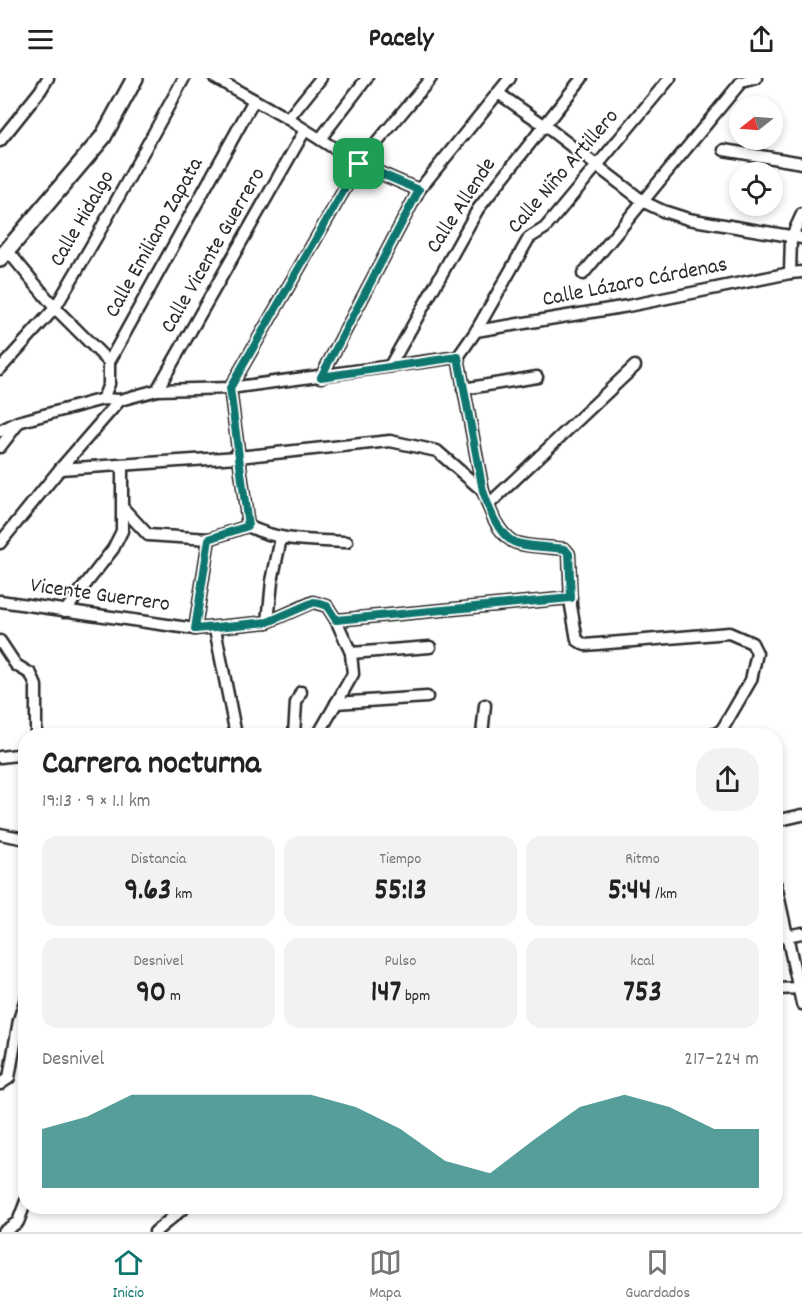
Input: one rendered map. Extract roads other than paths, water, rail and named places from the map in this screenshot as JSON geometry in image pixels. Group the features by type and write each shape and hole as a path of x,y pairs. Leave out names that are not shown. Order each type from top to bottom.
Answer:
{"main road":[{"path":"4,254 103,137 135,78"}],"street":[{"path":"0,141 48,78"},
{"name":"Calle Hidalgo","path":"0,369 55,308 184,78"},
{"path":"215,78 288,119 359,164 419,190"},
{"path":"288,119 321,78"},
{"path":"320,139 367,78"},
{"path":"248,526 230,388 359,164 431,78"},
{"path":"321,377 419,190 510,78"},
{"name":"Calle Allende","path":"390,366 478,209 582,78"},
{"name":"Calle Niño Artillero","path":"458,357 476,332 529,238 545,228 670,78"},
{"path":"583,274 644,202 740,80 756,78"},
{"path":"498,93 544,125 644,202 688,219 797,238"},
{"name":"Calle Emiliano Zapata","path":"104,399 109,384 109,362 254,100"},
{"name":"Calle Vicente Guerrero","path":"157,390 305,130"},
{"path":"724,150 802,162"},
{"path":"790,273 802,214"},
{"path":"4,254 109,362"},
{"name":"Calle Lázaro Cárdenas","path":"476,332 628,306 802,272"},
{"path":"0,431 18,422 104,399 120,400 157,390 230,388 458,357 483,491 488,505 501,531 514,542 565,549 569,554 576,640 585,645 729,633 752,644 757,653 751,680 723,728"},
{"path":"488,505 635,366"},
{"path":"463,389 537,377"},
{"path":"0,543 120,400"},
{"path":"0,447 18,422"},
{"path":"60,469 238,457 390,441 437,451 483,491"},
{"path":"65,611 113,549 122,531 122,466"},
{"path":"123,508 148,535 209,539 248,526 261,533 281,538 347,542"},
{"path":"268,622 272,581 281,538"},
{"path":"195,629 209,539"},
{"path":"322,728 353,674 351,653 336,620 571,598"},
{"name":"Vicente Guerrero","path":"0,601 195,629 215,629 268,622 314,602 327,606 336,620"},
{"path":"215,629 235,728"},
{"path":"1,644 16,665 31,674 36,686 36,728"},
{"path":"351,653 430,647"},
{"path":"294,728 296,703 301,692"},
{"path":"336,703 427,697"},
{"path":"483,728 485,705"},
{"path":"0,757 18,755"},
{"path":"783,819 802,815"},
{"path":"0,834 18,837"},
{"path":"783,917 801,989 802,1004"},
{"path":"783,937 802,933"},
{"path":"783,989 801,989"},
{"path":"0,1083 9,1078 18,1026"},
{"path":"3,1232 18,1222 21,1214"},
{"path":"155,1232 176,1214"}]}
